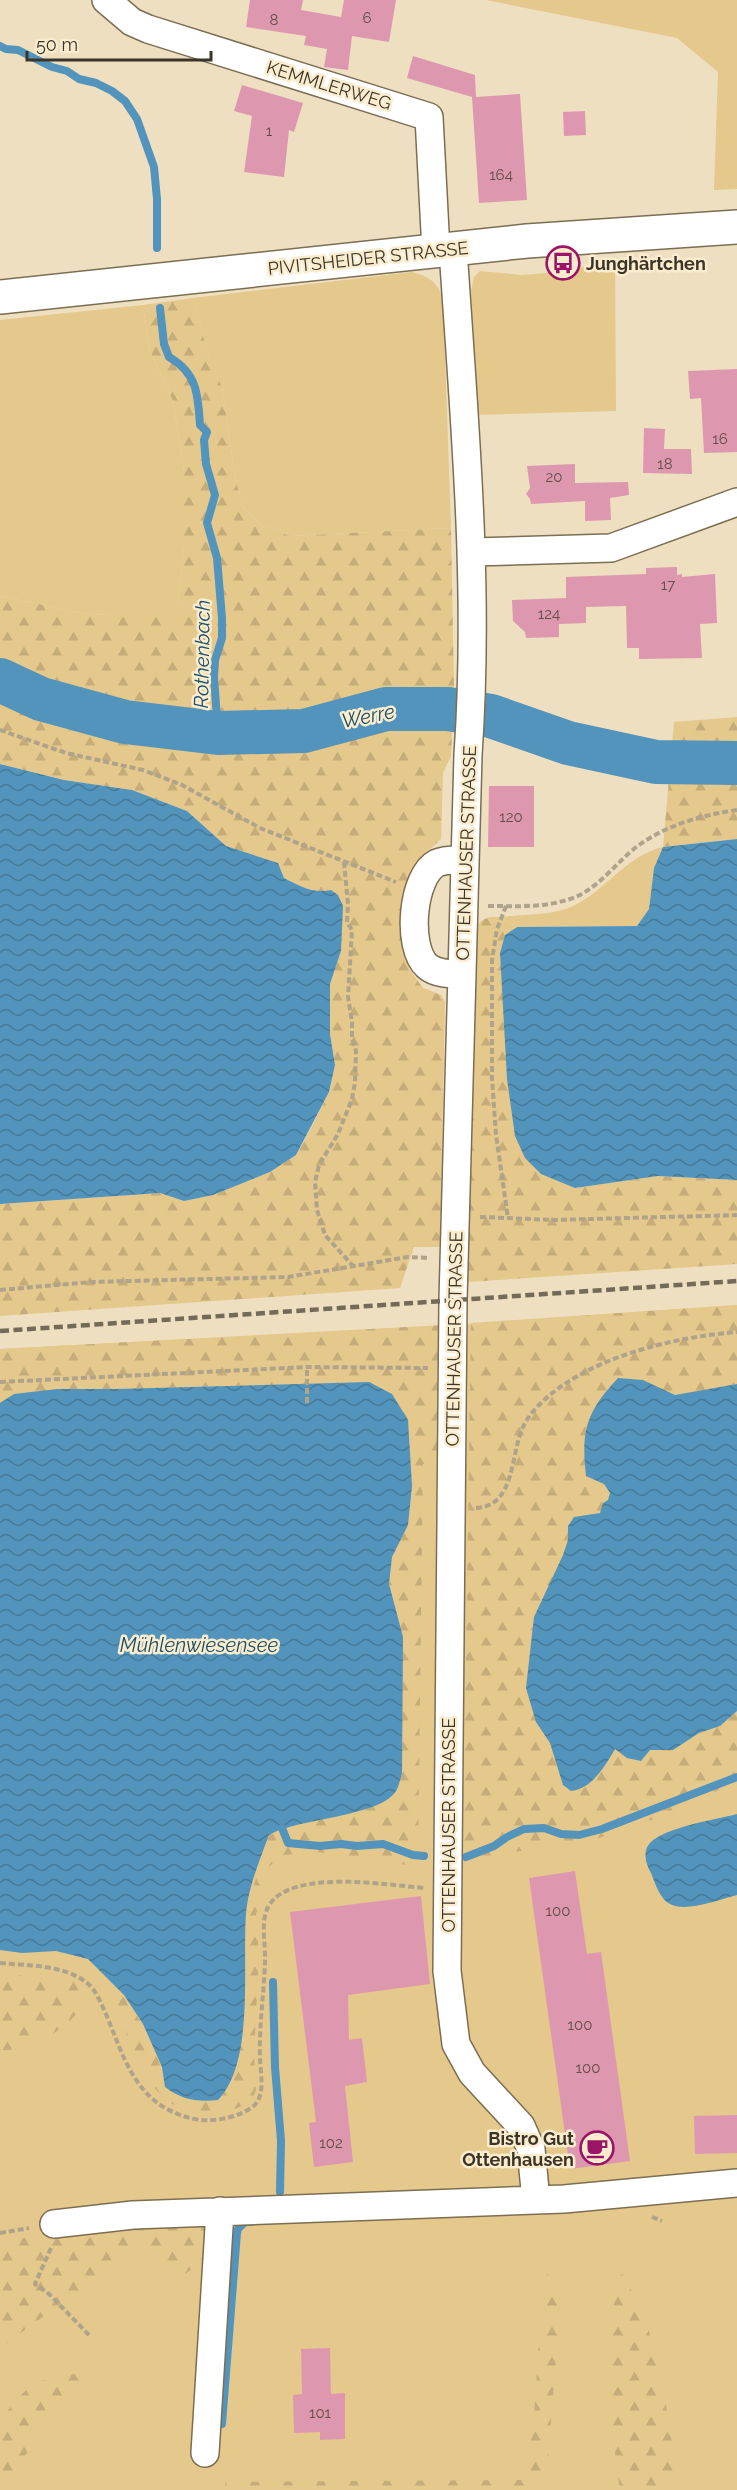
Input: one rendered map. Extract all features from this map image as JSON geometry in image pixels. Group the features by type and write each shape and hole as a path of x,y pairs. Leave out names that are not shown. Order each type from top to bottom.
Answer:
{"main road":[{"name":"PIVITSHEIDER STRASSE","path":"0,297 527,241 737,227"}],"street":[{"name":"KEMMLERWEG","path":"106,0 132,22 148,29 429,117 445,250"},
{"name":"OTTENHAUSER STRASSE","path":"445,250 472,552 473,687 468,755 455,1259 447,1971 456,2044 472,2073 521,2126 531,2149 536,2200"},
{"path":"472,552 611,548 737,502"},
{"path":"462,974 446,974 425,965 417,953 413,934 419,891 427,874 435,864 448,860 465,860"},
{"path":"54,2224 133,2215 536,2200 737,2182"},
{"path":"204,2453 220,2211"}],"path":[{"path":"0,730 66,753 143,770 182,785 260,828 419,891"},
{"path":"464,906 543,906 573,898 600,881 638,845 691,819 737,810"},
{"path":"344,862 348,904 347,922 352,930 348,997 357,1065 352,1099 338,1134 319,1165 315,1182 317,1210 325,1235 353,1266"},
{"path":"506,906 497,929 492,960 492,1078 496,1135 508,1218"},
{"path":"456,1216 555,1220 737,1215"},
{"path":"0,1290 91,1282 288,1277 408,1257 455,1259"},
{"path":"451,1510 482,1508 497,1500 507,1486 522,1428 538,1405 572,1378 643,1348 705,1335 737,1332"},
{"path":"0,1382 307,1367 453,1368"},
{"path":"307,1367 307,1403"},
{"path":"0,1963 69,1971 90,1984 137,2083 152,2101 174,2114 198,2120 218,2121 251,2108 259,2098 262,2081 260,2056 265,1958 264,1928 268,1908 280,1893 302,1885 342,1882 447,1890"},
{"path":"54,2224 53,2243 35,2284 49,2294 89,2335"}],"green space":[{"path":"486,0 737,0 737,189 714,190 718,72 677,38"},
{"path":"615,258 616,411 474,415 471,291 474,277 480,271 522,275 570,271"},
{"path":"412,272 432,281 443,298 451,528 290,536 261,525 244,508 236,482 222,388 210,361 193,298"},
{"path":"193,298 210,361 222,387 236,482 244,508 261,525 290,536 451,528 454,689 451,756 443,773 441,839 427,852 412,876 402,938 410,970 423,988 441,995 445,1002 440,1247 414,1247 400,1288 0,1316 0,1204 160,1193 184,1201 213,1195 270,1172 296,1155 329,1092 335,1065 330,1034 330,984 341,951 320,892 304,888 284,878 278,863 226,846 187,811 132,790 64,780 0,764 0,596 91,615 177,611 184,547 184,471 173,401 149,349 143,305"},
{"path":"143,305 149,349 173,401 184,471 184,547 177,612 91,615 0,596 0,320"},
{"path":"737,717 737,839 663,847 674,722"},
{"path":"663,847 654,868 649,909 637,926 517,927 501,917 567,909 586,898 639,857"},
{"path":"501,917 517,927 505,935 500,953 503,997 575,1188 658,1176 737,1180 737,1264 468,1282 476,927 482,920"},
{"path":"737,1305 737,2490 0,2490 0,1349 437,1326"},
{"path":"737,1305 737,1384 675,1395 663,1390 604,1484 610,1493 601,1513 574,1517 568,1526 568,1540 563,1555 536,1722 550,1743 563,1785 581,1790 605,1767 615,1748 627,1758 650,1750 673,1750 699,1733 720,1726 737,1711 737,1781 674,1812 593,1840 463,1860 471,1323"},
{"path":"444,1325 445,1464 423,1464 418,1853 442,1853 434,1869 318,1852 284,1855 267,1868 256,1915 259,1956 254,2054 256,2090 251,2102 232,2110 220,2114 195,2114 174,2105 157,2091 144,2071 124,2026 110,1981 129,2004 145,2030 162,2072 165,2087 178,2097 200,2102 238,2056 245,1996 246,1912 269,1835 282,1828 367,1809 384,1802 402,1774 403,1637 389,1584 392,1557 408,1525 369,1382 57,1389 1,1403 0,1349"},
{"path":"5,1971 30,1977 64,1977 76,1982 88,1995 83,2006 74,2016 52,2034 25,2047 0,2050 0,1972"},
{"path":"133,2222 208,2224 210,2250 190,2271 176,2277 170,2277 164,2273 146,2250 140,2248 133,2251 0,2348 0,2237 15,2239"},
{"path":"544,2263 560,2310 547,2469 541,2489 226,2489 225,2482 522,2480 533,2431"},
{"path":"623,2274 646,2319 665,2398 679,2490 620,2490 607,2395 615,2289 619,2276"},
{"path":"74,2374 81,2375 86,2382 85,2390 79,2398 45,2422 5,2490 0,2490 0,2420 23,2393 38,2382"}],"water":[{"path":"0,764 64,780 132,790 187,811 226,846 278,863 284,878 301,886 318,891 331,890 338,895 343,906 341,951 330,984 330,1034 335,1065 329,1092 296,1155 270,1172 213,1195 184,1201 160,1193 0,1204"},
{"path":"737,839 737,1180 658,1176 575,1188 541,1174 525,1158 515,1136 507,1079 500,953 505,935 517,927 637,926 649,909 654,868 663,847"},
{"path":"618,1378 643,1380 675,1395 737,1384 737,1711 720,1726 699,1733 673,1750 650,1750 641,1761 627,1758 615,1749 592,1781 571,1791 563,1785 550,1743 536,1722 526,1688 534,1617 563,1555 568,1540 568,1526 574,1517 600,1513 603,1503 608,1500 610,1493 604,1484 586,1476 584,1446 592,1412"},
{"name":"Mühlenwiesensee","path":"369,1382 392,1394 408,1420 412,1486 408,1525 392,1557 389,1584 403,1637 402,1774 396,1791 387,1800 356,1812 282,1829 269,1835 247,1904 244,2012 237,2062 230,2083 218,2100 190,2099 165,2087 162,2067 143,2024 124,1995 88,1959 56,1951 22,1953 0,1950 0,1403 14,1394 57,1389"},
{"path":"737,1814 737,1895 685,1907 666,1902 646,1862 645,1854 650,1843 657,1837 678,1828"}],"building":[{"path":"250,0 303,0 301,10 341,17 344,0 396,0 389,42 352,36 348,70 324,67 327,49 304,45 306,36 246,27"},
{"path":"413,56 475,75 476,97 520,94 527,200 479,203 472,97 407,78"},
{"path":"242,85 303,103 294,132 289,130 284,177 244,172 252,116 234,111"},
{"path":"585,111 586,135 564,136 563,112"},
{"path":"737,369 737,452 704,453 701,398 690,399 688,371"},
{"path":"644,428 665,429 664,449 691,449 692,474 643,473"},
{"path":"575,464 575,483 628,482 629,495 610,498 611,520 585,521 585,501 531,504 526,494 530,488 527,466"},
{"path":"677,567 677,575 682,574 682,577 715,574 717,623 700,624 702,658 639,659 639,648 627,648 626,606 586,607 586,623 559,624 559,637 526,638 525,632 513,621 512,600 566,598 566,577 646,574 646,568"},
{"path":"489,786 534,786 534,847 488,847"},
{"path":"575,1871 587,1954 601,1952 630,2161 570,2169 529,1878"},
{"path":"421,1896 430,1984 348,1995 349,2040 362,2038 367,2082 345,2086 353,2162 314,2167 309,2123 316,2122 290,1912"},
{"path":"737,2115 737,2153 695,2154 694,2116"},
{"path":"330,2348 331,2394 345,2393 345,2439 320,2440 320,2432 294,2433 293,2395 302,2394 301,2349"}],"waterway":[{"name":"Rothenbach","path":"0,46 18,50 52,67 67,71 79,79 96,83 125,101 137,119 154,167 157,199 157,248"},
{"name":"Rothenbach","path":"160,308 164,344 169,357 191,377 197,394 200,425 207,432 204,440 206,464 215,495 207,523 217,558 222,618 222,638 215,660 214,677 218,733"},
{"name":"Werre","path":"0,680 41,699 125,722 218,733 304,731 386,709 448,709 491,716 568,743 656,762 737,763"},
{"path":"466,1857 494,1846 524,1829 544,1828 561,1834 579,1835 602,1829 737,1777"},
{"path":"282,1828 288,1843 320,1846 383,1844 413,1855 424,1856"},
{"path":"273,1982 275,2067 281,2141 280,2192"},
{"path":"222,2424 237,2233 245,2222 251,2222"}],"railway":[{"path":"0,1331 737,1281"}],"place":[{"name":"Junghärtchen","path":"563,263"},
{"name":"Bistro Gut Ottenhausen","path":"597,2148"}]}
